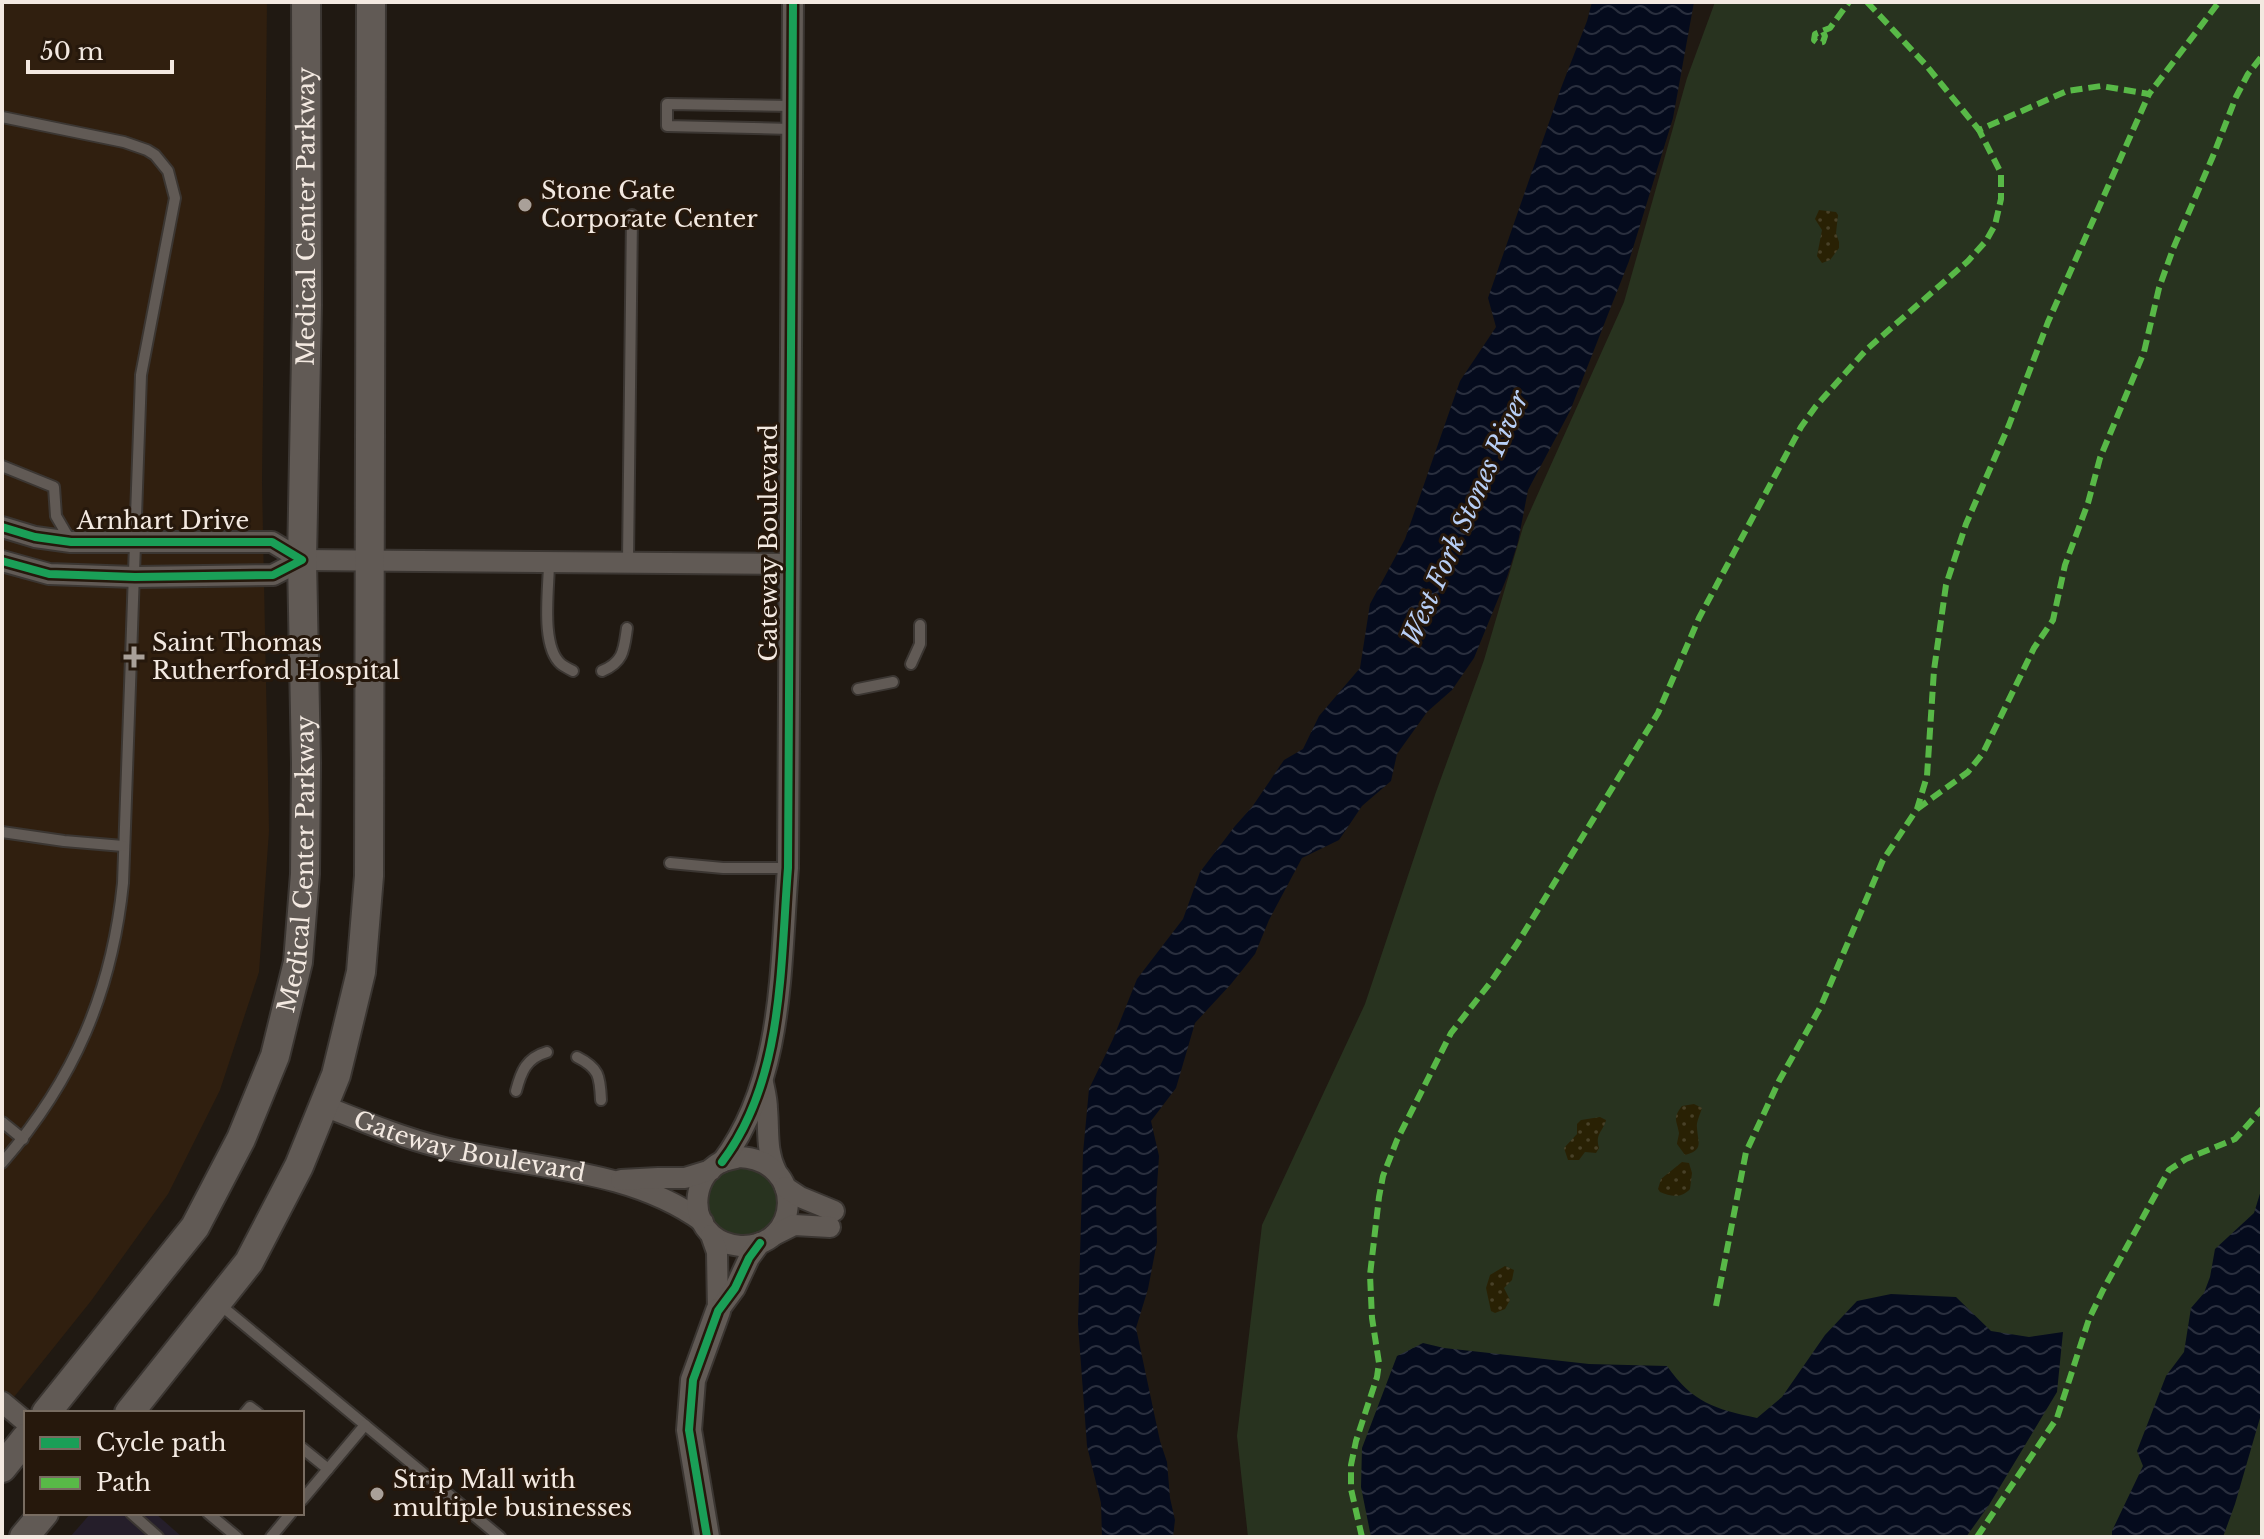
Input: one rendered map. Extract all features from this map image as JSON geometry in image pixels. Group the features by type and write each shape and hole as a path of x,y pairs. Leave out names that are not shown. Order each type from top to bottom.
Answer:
{"main road":[{"name":"Medical Center Parkway","path":"48,1411 195,1227 241,1139 275,1056 298,962 305,874 306,763 302,560 307,305 306,2"},
{"path":"131,1411 249,1262 299,1166 336,1075 361,972 369,876 371,2"},
{"path":"2,1468 24,1440"},
{"path":"24,1537 42,1515"}],"street":[{"name":"Gateway Boulevard","path":"763,1083 777,1009 788,868 793,2"},
{"name":"Arnhart Drive","path":"2,527 35,537 71,542 272,542 302,560"},
{"name":"Arnhart Drive","path":"2,561 49,574 135,577 273,575 302,560 789,564"},
{"path":"718,1311 717,1252 699,1215 697,1194 741,1133 763,1083"},
{"path":"707,1537 689,1430 693,1380 718,1311 735,1288 749,1258 783,1222 787,1212 788,1196 771,1161 763,1083"},
{"name":"Gateway Boulevard","path":"324,1106 439,1147 617,1181"},
{"path":"739,1157 750,1157 765,1162 781,1179 832,1219 794,1225 752,1247 729,1245 683,1207 617,1181 685,1178 739,1157"},
{"path":"2,1402 24,1420"}],"lane":[{"path":"792,106 667,104 667,126 792,129"},
{"path":"2,117 137,145 155,155 162,163 171,179 175,198 141,375 123,883 118,925 101,993 73,1062 23,1139 2,1163"},
{"path":"628,561 632,215"},
{"path":"2,466 54,487 56,516 71,542"},
{"path":"549,562 548,626 551,649 561,664 573,671"},
{"path":"911,664 920,644 920,625"},
{"path":"602,671 614,666 623,652 627,628"},
{"path":"858,689 893,682"},
{"path":"2,832 123,846"},
{"path":"670,863 723,868 788,868"},
{"path":"516,1091 522,1070 535,1056 547,1052"},
{"path":"577,1057 590,1064 601,1078 601,1100"},
{"path":"2,1122 23,1139"},
{"path":"217,1302 500,1537"},
{"path":"304,1498 365,1425"},
{"path":"304,1450 328,1469"},
{"path":"133,1515 158,1537"},
{"path":"210,1515 237,1537"},
{"path":"271,1537 289,1515"}],"shaded area":[{"name":"Saint Thomas Rutherford Hospital","path":"2,2 267,2 262,483 269,831 259,972 220,1090 168,1194 91,1301 2,1412"},
{"path":"89,1515 157,1515 182,1537 70,1537"}],"green space":[{"path":"1715,2 2262,2 2262,1537 1248,1537 1237,1436 1262,1225 1365,1004 1484,660 1523,527 1624,302 1687,78"},
{"path":"742,1166 762,1172 772,1182 778,1202 772,1222 762,1232 742,1238 722,1232 712,1222 706,1202 712,1182 722,1172"}],"sand":[{"path":"1819,210 1838,215 1836,233 1839,248 1830,260 1822,263 1817,256 1822,230 1815,219"},
{"path":"1694,1104 1702,1108 1697,1126 1698,1145 1695,1151 1685,1155 1677,1144 1679,1133 1676,1117 1682,1106"},
{"path":"1600,1117 1606,1120 1596,1153 1585,1152 1579,1160 1568,1160 1564,1148 1577,1134 1577,1124 1581,1120"},
{"path":"1682,1162 1689,1163 1692,1173 1690,1189 1676,1196 1660,1192 1661,1179"},
{"path":"1505,1266 1514,1270 1512,1280 1504,1288 1510,1300 1505,1309 1495,1313 1491,1311 1486,1288 1490,1275"}],"water":[{"name":"West Fork Stones River","path":"1592,2 1694,2 1673,118 1629,261 1570,411 1528,490 1518,542 1507,577 1474,658 1452,690 1427,712 1397,754 1391,781 1362,806 1339,840 1302,858 1255,954 1195,1023 1176,1088 1151,1121 1159,1156 1157,1242 1148,1289 1136,1328 1167,1462 1175,1520 1173,1537 1102,1537 1101,1503 1087,1446 1078,1324 1083,1153 1089,1089 1137,979 1183,919 1200,872 1252,807 1284,760 1303,749 1319,716 1360,668 1370,604 1405,539 1460,381 1496,327 1488,298"},
{"path":"2262,1187 2262,1411 2223,1537 2112,1537 2112,1531 2143,1466 2137,1451 2166,1376 2184,1352 2191,1308 2204,1293 2215,1249 2254,1213"},
{"path":"1891,1294 1956,1297 1991,1331 2029,1337 2063,1332 2057,1392 1989,1505 1966,1537 1371,1537 1361,1487 1362,1448 1397,1356 1423,1343 1589,1364 1667,1366 1686,1388 1706,1402 1757,1418 1782,1397 1825,1335 1857,1301"}],"marked path":[{"path":"1823,32 1823,42 1818,43 1814,40 1815,34 1830,28 1849,2"},
{"path":"1867,2 1925,64 1979,130 2067,91 2101,86 2149,94 2219,2"},
{"path":"1917,809 1968,772 1983,753 2034,648 2053,620 2065,565 2088,503 2100,458 2144,352 2159,288 2173,249 2236,97 2262,56"},
{"path":"1716,1306 1746,1152 1779,1081 1821,1006 1883,860 1917,809 1927,776 1934,670 1946,585 1966,524 2009,425 2048,322 2149,94"},
{"path":"1362,1537 1351,1489 1351,1465 1379,1363 1370,1275 1383,1176 1397,1140 1451,1033 1517,944 1658,713 1699,618 1801,427 1866,350 1968,261 1986,241 1995,225 2001,199 2001,173 1979,130"},
{"path":"1977,1537 2057,1418 2089,1319 2169,1170 2186,1159 2235,1139 2262,1109"}],"cycle path":[{"path":"722,1162 742,1130 768,1059 780,983 788,868 793,2"},
{"path":"2,527 35,537 71,542 272,542 302,560 273,575 135,577 49,574 2,561"},
{"path":"707,1537 689,1430 693,1380 718,1311 760,1243"}],"place":[{"name":"Stone Gate Corporate Center","path":"525,205"},
{"name":"Saint Thomas Rutherford Hospital","path":"134,657"},
{"name":"Strip Mall with multiple businesses","path":"377,1494"}]}
